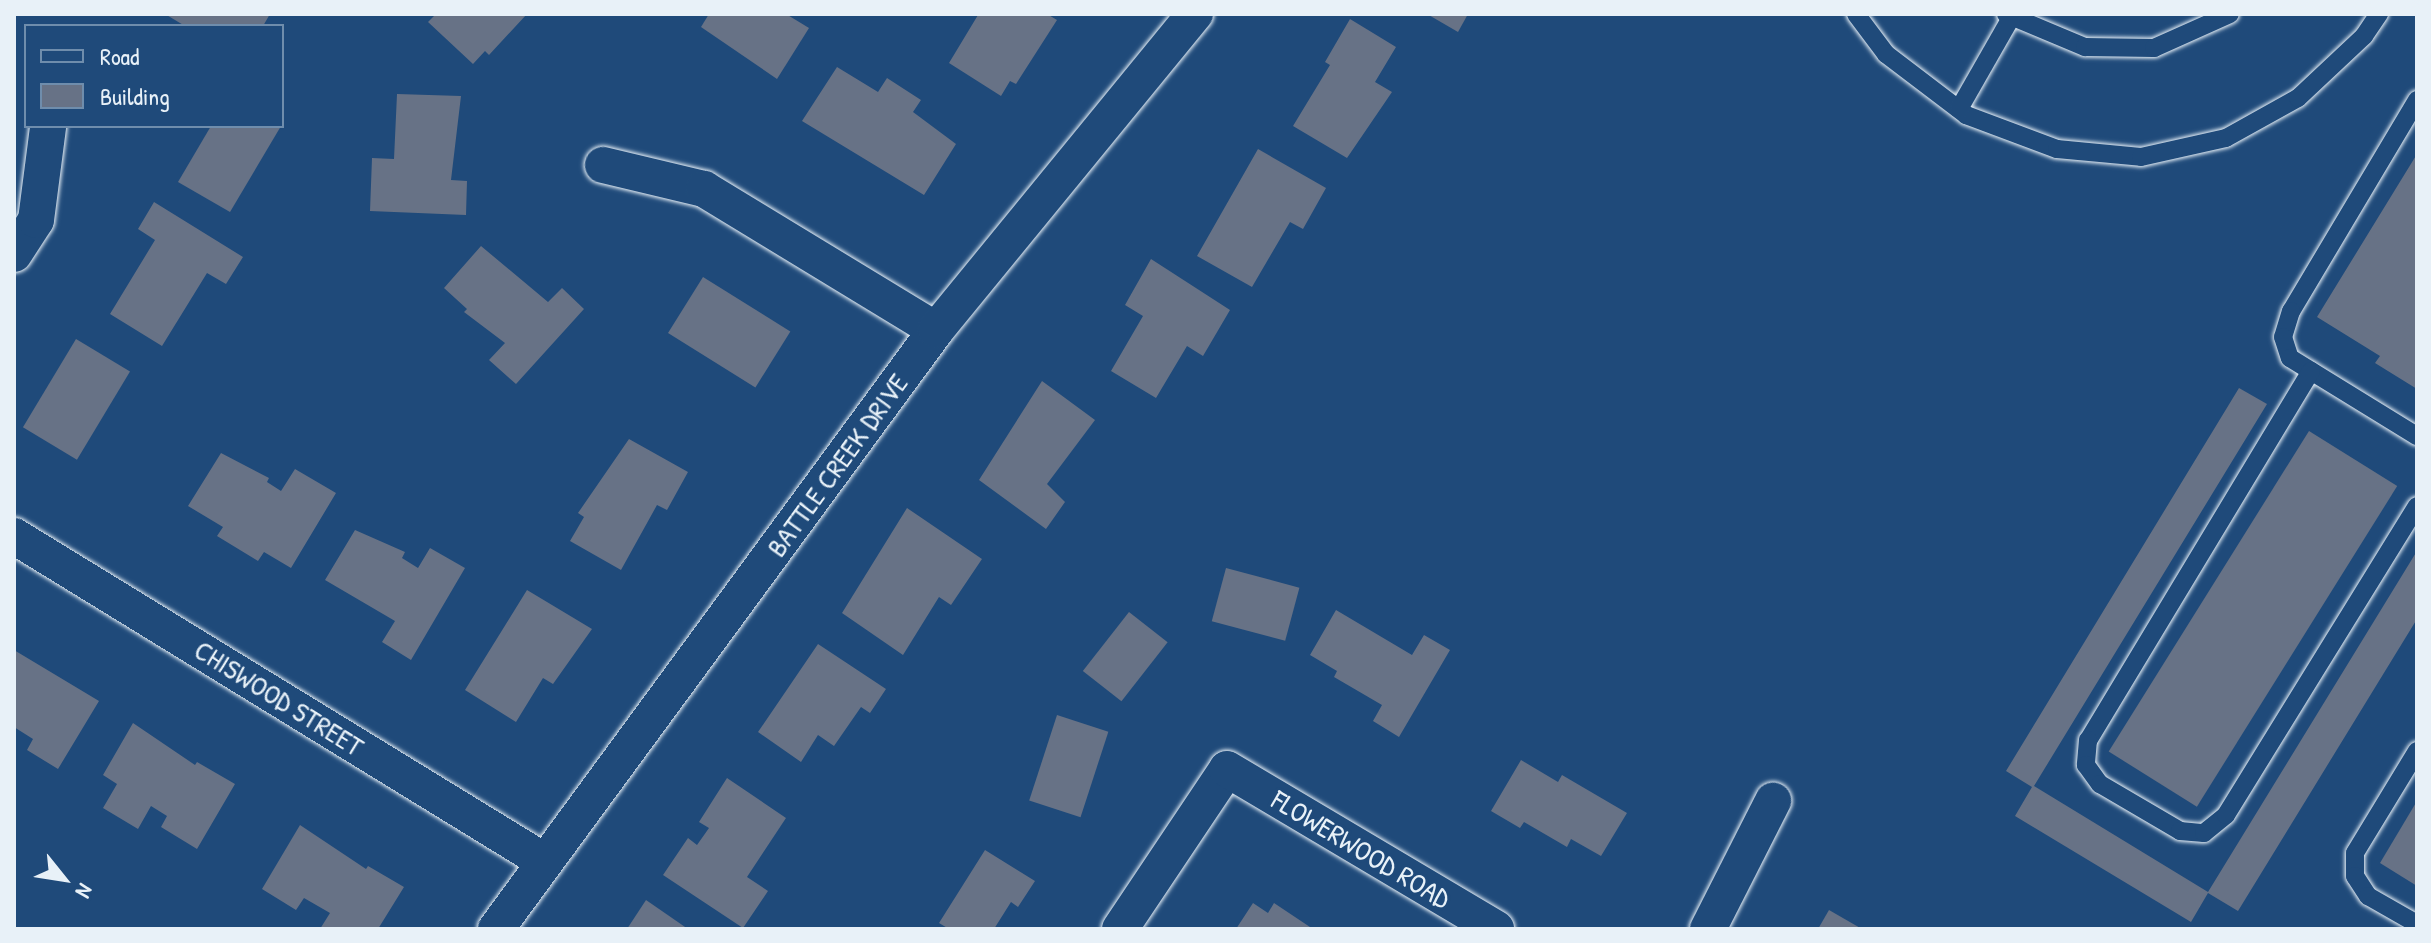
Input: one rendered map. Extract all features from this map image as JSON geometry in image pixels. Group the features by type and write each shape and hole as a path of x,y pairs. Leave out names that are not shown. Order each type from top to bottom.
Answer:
{"street":[{"name":"BATTLE CREEK DRIVE","path":"496,929 936,330 1195,14"},
{"path":"14,254 36,220 48,128"},
{"path":"603,165 704,189 936,330"},
{"name":"CHISWOOD STREET","path":"14,536 544,861"},
{"name":"FLOWERWOOD ROAD","path":"1120,929 1227,769 1496,929"},
{"path":"1708,929 1773,801"}],"lane":[{"path":"1856,14 1886,54 1959,109 2057,149 2141,157 2226,138 2298,98 2364,36 2379,14"},
{"path":"1959,109 2008,16 2085,47 2154,48 2230,14"},
{"path":"2417,100 2291,311 2283,337 2290,358 2417,436"},
{"path":"2311,371 2088,740 2086,765 2100,784 2180,831 2204,833 2226,815 2417,506"},
{"path":"2417,751 2355,853 2355,876 2368,896 2417,924"}],"building":[{"path":"165,14 270,14 264,24 182,24"},
{"path":"436,14 527,14 489,55 485,51 473,64 428,22"},
{"path":"709,14 786,14 809,28 777,79 701,27"},
{"path":"1047,14 1057,20 1016,84 1010,81 1001,96 949,63 978,15"},
{"path":"1427,14 1468,14 1458,32"},
{"path":"1350,19 1396,47 1375,82 1392,92 1347,158 1293,126 1330,65 1325,62"},
{"path":"837,67 878,92 887,78 921,100 913,112 956,144 924,195 802,121"},
{"path":"397,94 461,96 451,180 467,181 466,215 370,211 372,158 394,159"},
{"path":"210,128 280,128 230,212 178,182"},
{"path":"1258,149 1326,188 1303,229 1290,222 1252,287 1197,256"},
{"path":"2417,154 2417,389 2375,363 2380,356 2317,317"},
{"path":"154,202 243,257 226,284 207,273 162,346 110,314 155,240 138,229"},
{"path":"481,246 548,302 562,288 584,309 516,384 489,360 505,343 464,312 467,309 444,288"},
{"path":"1151,259 1230,310 1203,356 1187,346 1156,398 1111,371 1143,316 1125,305"},
{"path":"703,277 790,332 755,388 668,333"},
{"path":"76,339 130,371 77,460 23,427"},
{"path":"1042,381 1095,420 1047,484 1065,502 1046,529 979,480"},
{"path":"2239,388 2267,404 2034,786 2208,892 2417,551 2417,619 2238,911 2208,893 2191,922 2015,816 2032,787 2006,771"},
{"path":"2309,431 2397,486 2197,807 2109,752"},
{"path":"629,439 688,472 667,510 657,505 621,570 570,541 584,517 578,513"},
{"path":"221,453 269,478 267,482 281,491 295,469 336,493 291,568 264,552 258,561 217,536 223,527 188,506"},
{"path":"907,508 982,559 951,605 939,597 903,655 842,613"},
{"path":"355,530 405,552 402,558 418,568 430,548 465,568 411,660 382,642 395,621 325,580"},
{"path":"1226,568 1299,588 1285,641 1212,621"},
{"path":"527,590 592,629 553,684 543,678 516,722 465,690"},
{"path":"1336,610 1412,655 1424,635 1450,650 1399,737 1373,721 1382,705 1334,677 1337,671 1310,655"},
{"path":"1129,612 1168,642 1121,701 1083,671"},
{"path":"818,644 886,689 870,713 861,707 834,746 818,735 801,762 758,732"},
{"path":"14,650 99,701 58,769 27,750 33,739 14,727"},
{"path":"1057,715 1108,732 1081,817 1029,801"},
{"path":"133,723 195,765 197,762 235,784 197,849 161,827 167,816 151,806 138,829 103,808 117,784 103,775"},
{"path":"1521,760 1558,782 1562,775 1627,813 1601,856 1571,839 1567,847 1524,822 1520,828 1491,811"},
{"path":"727,778 786,818 747,877 768,891 743,928 663,875 688,838 697,845 709,828 699,822"},
{"path":"2417,801 2417,886 2380,863"},
{"path":"300,825 366,869 368,866 404,887 378,929 320,929 330,913 304,898 296,910 262,889"},
{"path":"985,850 1035,881 1018,907 1011,902 994,929 949,929 939,923"},
{"path":"646,900 688,929 627,929"},
{"path":"1253,903 1268,913 1274,903 1313,929 1236,929"},
{"path":"1829,910 1862,929 1818,929"}]}
